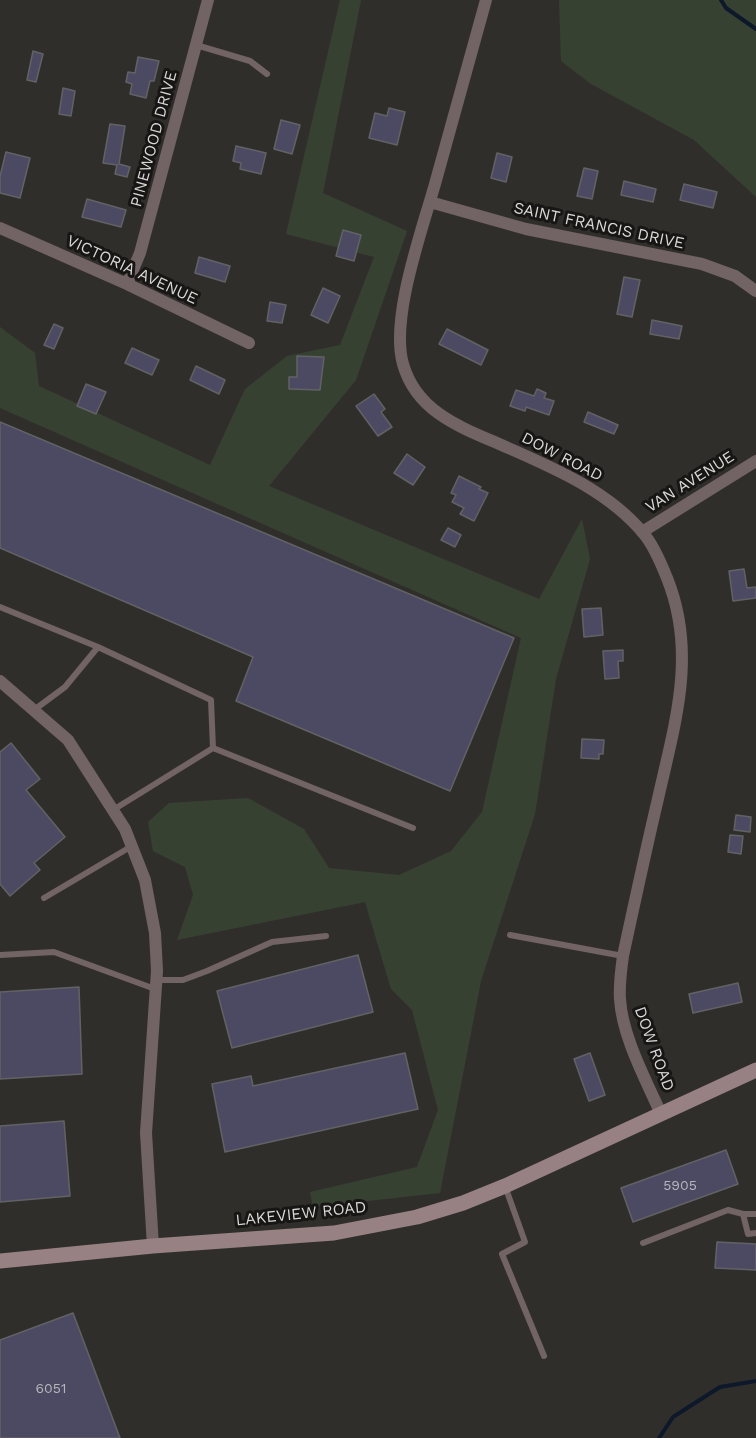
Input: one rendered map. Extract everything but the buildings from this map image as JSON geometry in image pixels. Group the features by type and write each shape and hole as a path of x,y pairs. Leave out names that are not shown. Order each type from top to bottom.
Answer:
{"main road":[{"name":"LAKEVIEW ROAD","path":"0,1261 153,1246 334,1233 417,1217 463,1203 505,1186 756,1070"}],"street":[{"name":"PINEWOOD DRIVE","path":"127,284 140,253 208,0"},
{"name":"DOW ROAD","path":"486,0 404,300 399,328 399,347 403,364 415,391 436,413 449,422 584,484 606,499 642,532 672,589 682,629 683,655 676,718 623,956 620,999 622,1015 640,1067 661,1114"},
{"name":"SAINT FRANCIS DRIVE","path":"430,202 526,229 702,264 735,276 756,291"},
{"name":"VICTORIA AVENUE","path":"0,228 127,284 249,343"},
{"name":"VAN AVENUE","path":"642,532 756,460"},
{"path":"0,681 68,740 125,829 145,880 155,933 156,984 146,1133 153,1246"}],"lane":[{"path":"196,45 250,61 267,74"},
{"path":"0,607 98,647 211,700 213,748"},
{"path":"34,710 65,687 98,647"},
{"path":"113,810 213,748"},
{"path":"213,748 413,828"},
{"path":"44,898 132,846"},
{"path":"510,935 623,956"},
{"path":"0,955 54,952 156,984 183,980 272,942 327,936"},
{"path":"505,1186 525,1242 502,1254 544,1356"},
{"path":"643,1244 728,1210 743,1214 756,1214"},
{"path":"743,1214 748,1234 756,1233"}],"green space":[{"path":"340,0 361,0 323,193 407,231 356,380 269,486 539,599 582,519 590,559 556,679 535,814 481,981 440,1193 313,1207 310,1192 417,1167 438,1110 412,1010 391,989 365,902 177,940 193,895 185,867 153,851 148,822 169,803 248,798 304,829 329,868 399,875 451,851 482,812 521,638 0,408 0,327 35,353 39,386 210,465 245,389 287,356 340,345 374,257 286,234"},
{"path":"559,0 756,0 756,197 694,140 591,84 561,61"}],"waterway":[{"path":"721,0 726,8 756,29"},
{"path":"659,1438 673,1417 720,1387 756,1381"}]}
